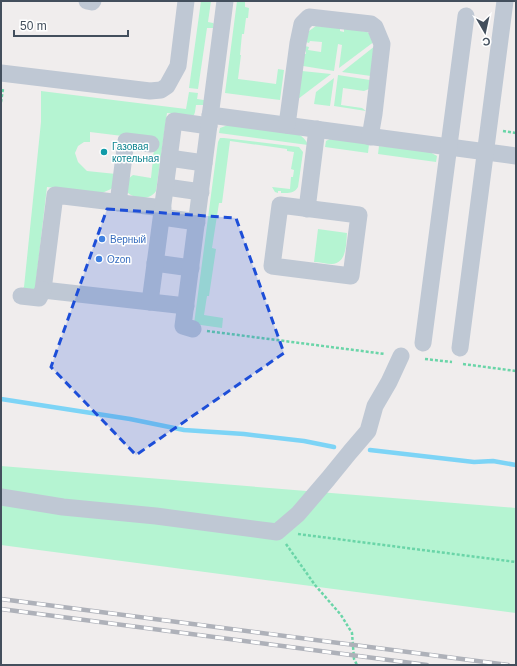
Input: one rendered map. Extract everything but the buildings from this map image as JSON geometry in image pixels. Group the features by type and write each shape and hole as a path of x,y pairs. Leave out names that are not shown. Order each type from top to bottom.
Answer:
{"street":[{"path":"87,1 92,1"},
{"path":"1,73 150,91 161,90 167,86 178,66 186,1"},
{"path":"193,329 184,326 225,1"},
{"path":"460,348 505,1"},
{"path":"423,343 466,16"},
{"path":"287,125 302,24 309,17 371,24 375,27 382,44 370,137"},
{"path":"150,302 174,121 210,120 287,125 516,156"},
{"path":"307,209 317,129"},
{"path":"118,202 126,141 151,144"},
{"path":"169,158 204,163"},
{"path":"166,187 201,192"},
{"path":"21,296 39,298 43,290 55,195 118,202 197,222"},
{"path":"280,205 307,209 359,215 351,276 272,266 280,205"},
{"path":"156,263 191,268"},
{"path":"43,290 186,306"},
{"path":"1,497 63,507 156,516 277,532 298,514 368,431 375,406 389,382 401,356"}],"path":[{"path":"1,102 2,98"},
{"path":"193,329 516,371"},
{"path":"277,532 516,562"},
{"path":"277,532 315,585 341,615 352,633 354,659 357,665"}],"highlighted area":[{"path":"107,209 236,218 284,353 136,455 51,367"}],"green space":[{"path":"201,1 211,1 208,22 214,24 213,28 207,28 198,89 189,88"},
{"path":"237,1 245,1 245,7 249,8 244,34 242,34 238,79 276,84 278,69 284,70 280,100 225,93"},
{"path":"316,26 340,28 340,31 344,32 344,28 367,32 375,41 339,68 342,45 338,44 334,71 303,66 304,54 306,54 305,46 309,47 308,50 321,52 322,42 306,42 309,31"},
{"path":"375,46 371,76 342,72"},
{"path":"302,71 331,74 298,99"},
{"path":"338,75 370,80 369,89 364,91 343,88 341,105 362,108 366,111 334,106"},
{"path":"334,78 330,106 314,104 316,92"},
{"path":"41,91 186,109 189,92 198,93 197,99 204,100 205,102 203,105 196,105 194,115 167,113 156,191 146,198 134,196 127,192 128,179 133,175 151,178 155,140 90,132 90,142 84,142 78,146 75,153 78,162 87,171 116,174 114,186 102,193 47,187 35,290 22,289 24,287 41,122"},
{"path":"228,125 298,134 308,145 219,133 220,128"},
{"path":"220,138 299,147 303,152 298,187 291,193 281,193 281,191 278,191 278,193 275,192 272,187 290,189 291,177 293,177 294,170 291,169 294,152 287,151 287,149 230,141 222,203 219,203 212,248 216,249 209,296 207,296 204,315 223,318 222,328 194,324 218,142"},
{"path":"330,139 369,144 368,153 325,147 326,141"},
{"path":"379,146 428,151 437,156 436,162 378,154"},
{"path":"318,229 347,233 345,252 341,260 337,263 332,264 314,262"},
{"path":"1,466 516,508 516,613 1,545"}],"waterway":[{"path":"1,399 130,419 184,430 244,434 304,441 334,447"},
{"path":"370,450 474,462 493,461 516,465"}],"railway":[{"path":"1,599 508,665"},
{"path":"1,609 427,665"}],"place":[{"name":"Газовая котельная","path":"104,152"},
{"name":"Верный","path":"102,239"},
{"name":"Ozon","path":"99,259"}]}
